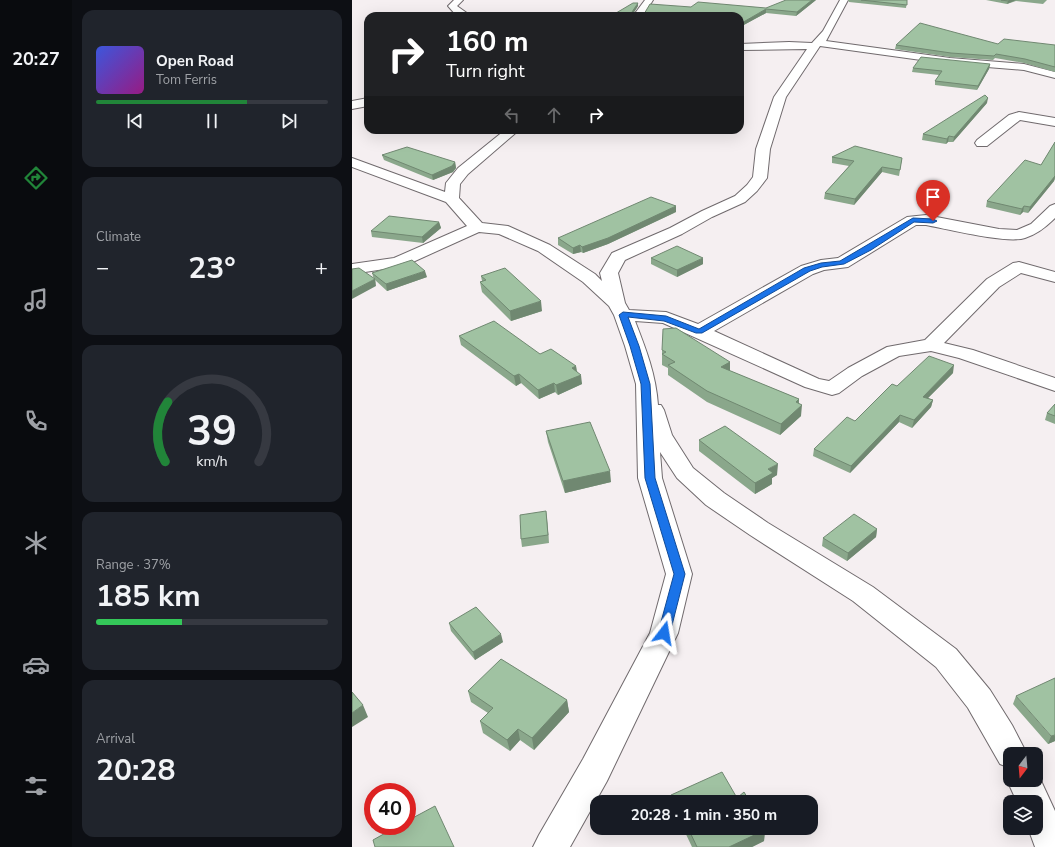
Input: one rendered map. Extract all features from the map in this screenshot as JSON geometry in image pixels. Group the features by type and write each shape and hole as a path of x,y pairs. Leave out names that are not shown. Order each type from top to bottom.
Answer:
{"street":[{"path":"458,12 452,6 459,0"},
{"path":"641,12 649,0"},
{"path":"844,0 817,44 780,97 763,149 760,178 752,188 740,199 707,214 676,231 618,257 609,273 619,309 634,346 661,435 685,473 715,499 759,529 863,594 946,658 979,699 1007,747"},
{"path":"744,47 817,44 950,61 1024,67 1055,75"},
{"path":"352,106 364,103"},
{"path":"982,143 1013,118 1019,116 1055,122"},
{"path":"452,199 453,183 463,171 509,134"},
{"path":"352,162 452,199 477,227"},
{"path":"699,332 807,270 821,265 842,263 913,220 926,220 999,234 1018,236 1037,227 1053,213"},
{"path":"352,269 398,262 477,227 502,229 544,248 589,278 619,309 666,318 812,383 832,389 855,372 894,351 931,345 966,354 1055,385"},
{"path":"931,345 993,283 1019,268 1055,277"},
{"path":"551,847 595,770 664,633 679,574 650,478 646,384"},
{"path":"1043,824 1052,847"}],"building":[{"path":"786,0 812,0 797,12 766,9 744,22 744,12 645,12 650,4 691,7 698,2 766,8"},
{"path":"861,0 907,0 907,5"},
{"path":"633,3 638,3 632,12 618,12"},
{"path":"920,23 998,44 1004,39 1055,45 1055,67 1025,59 996,54 994,56 951,53 896,45"},
{"path":"921,57 990,64 978,86 935,81 942,71 913,68"},
{"path":"985,95 988,98 954,137 949,136 947,139 923,134"},
{"path":"1055,142 1055,176 1030,207 1024,206 1022,209 987,201 1025,160 1041,165"},
{"path":"855,146 902,158 900,170 882,167 855,199 825,193 854,161 832,157"},
{"path":"407,147 455,162 452,166 432,175 382,155"},
{"path":"651,197 676,206 608,238 582,247 580,245 573,248 558,238"},
{"path":"389,216 439,222 422,237 371,231"},
{"path":"677,246 703,258 677,270 651,258"},
{"path":"412,260 425,271 386,284 372,273"},
{"path":"359,268 375,279 352,291 352,269"},
{"path":"505,268 541,301 510,311 480,282 486,280 481,276"},
{"path":"494,321 540,354 551,349 576,366 572,368 581,375 556,385 554,383 538,390 519,374 514,376 459,336"},
{"path":"676,328 730,362 721,367 799,399 796,402 802,405 781,424 707,391 668,365 675,362 662,354 666,352 662,350 663,329"},
{"path":"929,356 954,365 923,397 933,400 914,420 900,415 851,466 814,449 847,417 855,421 892,384 897,386"},
{"path":"1055,404 1055,416 1047,413"},
{"path":"590,422 610,471 563,481 546,431"},
{"path":"725,426 778,464 768,469 773,473 755,483 699,440"},
{"path":"546,511 548,535 521,539 520,515"},
{"path":"854,514 877,529 848,553 823,538"},
{"path":"476,607 501,634 473,652 449,623"},
{"path":"501,659 567,700 532,738 518,729 507,740 480,721 493,708 468,691"},
{"path":"1055,678 1055,735 1051,736 1016,696"},
{"path":"352,692 363,705 352,713"},
{"path":"722,772 735,795 671,795"},
{"path":"435,806 454,847 375,847 373,840 382,835 416,835 416,816"},
{"path":"691,835 754,835 729,847 697,847"}],"route":[{"path":"664,633 679,574 650,478 646,384 623,315 666,318 699,332 807,270 821,265 842,263 913,220 933,221"}]}
